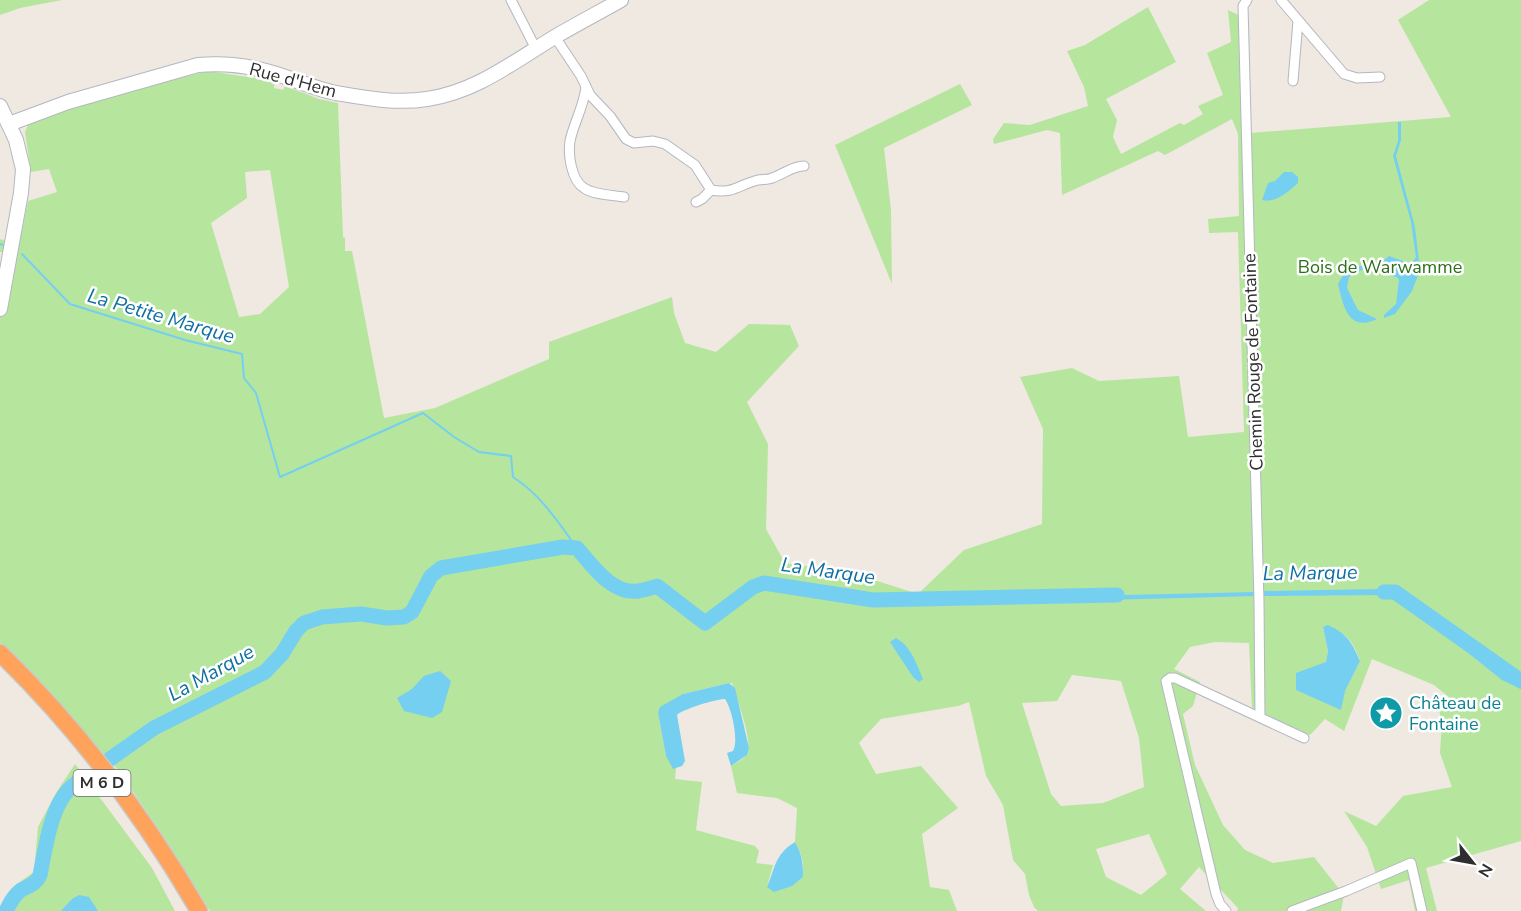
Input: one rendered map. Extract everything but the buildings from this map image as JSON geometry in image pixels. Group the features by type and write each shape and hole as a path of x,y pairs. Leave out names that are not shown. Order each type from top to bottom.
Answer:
{"highway":[{"name":"M 6 D","path":"0,653 54,709 117,785 161,848 199,911"},
{"name":"M 6 D","path":"0,668 63,735 99,779 146,844 187,911"}],"street":[{"path":"511,0 537,49"},
{"name":"Rue d'Hem","path":"9,123 68,102 198,65 228,65 256,69 315,88 348,94 398,100 427,99 471,87 492,77 555,37 621,0"},
{"path":"1281,0 1344,74 1357,78 1380,77"},
{"name":"Chemin Rouge de Fontaine","path":"1245,3 1259,579 1260,717"},
{"path":"1293,81 1298,21"},
{"path":"555,37 586,87 626,139 634,143 653,141 665,144 691,162 702,174 711,190"},
{"path":"586,87 584,103 570,142 574,174 578,183 587,190 624,197"},
{"path":"0,106 20,150 22,180 0,309"},
{"path":"711,190 734,191 755,181 772,178 795,167 804,166"},
{"path":"696,202 711,190"},
{"path":"1223,910 1216,894 1167,681 1175,678 1304,738"},
{"path":"1292,911 1411,864 1422,911"}],"green space":[{"path":"0,0 62,0 20,8 0,15"},
{"name":"Bois de Warwamme","path":"1429,0 1521,0 1521,841 1426,868 1437,911 1415,911 1409,880 1381,889 1367,847 1344,811 1376,826 1403,796 1452,787 1440,753 1442,722 1439,710 1450,698 1434,685 1372,659 1344,731 1325,719 1310,735 1252,708 1249,643 1215,642 1190,647 1174,669 1200,682 1193,706 1183,714 1195,765 1223,825 1245,850 1273,863 1314,857 1344,895 1341,911 1237,911 1238,908 1199,867 1180,889 1206,911 1038,911 1029,895 1025,874 1013,860 1003,805 986,776 969,702 958,706 881,719 859,743 876,774 921,766 958,808 922,834 930,887 949,890 957,911 210,911 119,771 0,643 0,265 3,252 0,252 0,239 6,241 21,236 28,201 57,192 49,169 31,172 25,132 28,125 34,121 94,100 208,71 275,81 274,88 283,90 285,86 319,99 338,103 345,251 352,251 384,418 435,408 549,359 549,342 672,297 674,313 685,343 716,352 749,324 790,325 799,346 747,402 768,444 766,529 785,563 849,572 918,594 964,550 1042,524 1043,429 1020,377 1072,368 1099,381 1179,376 1188,437 1244,432 1238,232 1209,233 1208,219 1239,216 1238,134 1232,119 1165,155 1158,151 1062,195 1060,133 1047,130 994,144 993,139 1004,123 1030,125 1088,106 1084,87 1067,51 1085,45 1148,7 1176,62 1106,99 1117,120 1113,137 1121,154 1180,123 1184,125 1203,114 1198,106 1223,95 1207,53 1231,42 1228,10 1249,20 1250,133 1451,117 1398,20","holes":["270,170 289,287 260,314 239,317 211,223 247,198 245,172","1323,627 1343,634 1351,641 1360,660 1345,691 1326,662 1328,651","1072,675 1121,681 1139,738 1144,787 1103,803 1061,806 1051,794 1022,703 1057,701","732,683 744,719 749,748 747,754 731,766 737,793 777,798 797,808 795,842 803,863 802,877 767,887 773,865 756,863 759,851 755,846 696,830 702,782 675,779 676,768 666,756 658,713 683,694","1149,834 1167,874 1141,895 1106,877 1096,849"]},
{"path":"960,84 972,105 884,148 891,210 892,284 835,145"},
{"path":"75,764 152,868 175,911 3,911 14,886 34,872 38,827"}],"water":[{"path":"1398,122 1401,122 1401,140 1396,156 1415,227 1420,270 1412,291 1395,314 1384,318 1384,315 1396,304 1399,280 1391,276 1387,269 1381,266 1381,263 1389,256 1408,263 1413,262 1416,257 1411,222 1393,156 1398,141"},
{"path":"1284,172 1292,172 1298,177 1298,183 1277,198 1262,200 1268,183 1275,181"},
{"path":"1373,264 1374,267 1355,272 1349,277 1347,288 1358,310 1377,319 1359,322 1348,315 1338,284 1352,269"},
{"path":"1382,589 1409,597 1508,676 1521,683 1521,689 1502,680 1432,624 1410,600 1384,595 1263,596 1263,591"},
{"path":"1256,592 1257,596 899,605 869,603 870,597 910,600"},
{"path":"1328,625 1348,639 1360,661 1345,691 1341,710 1296,690 1296,673 1326,662 1328,651 1323,627"},
{"path":"896,638 913,656 923,679 919,682 913,677 890,642"},
{"path":"440,671 451,681 442,712 432,718 404,711 397,698 412,689 424,676"},
{"path":"729,683 735,688 749,748 747,755 731,766 727,753 733,751 735,746 734,725 728,704 725,699 721,699 692,707 677,715 685,761 682,766 673,769 666,756 658,713 660,707 683,694"},
{"path":"795,842 802,859 803,877 792,886 774,892 767,887 779,857"},
{"path":"79,895 89,897 98,911 61,911"}],"waterway":[{"name":"La Petite Marque","path":"22,254 70,304 185,340 242,354 244,378 256,393 280,477 423,413 454,437 479,452 511,456 513,477 541,501 577,548"},
{"name":"La Marque","path":"110,759 154,728 265,672 282,654 296,631 304,623 322,617 361,614 387,618 404,617 412,612 431,576 441,568 563,547 577,548 611,584 629,591 646,590 657,586 705,623 753,587 764,583 873,600 1117,595"},
{"name":"La Marque","path":"1384,592 1395,592 1521,681"},
{"name":"La Marque","path":"6,911 16,894 35,882 40,875 56,811 69,789 78,782"}],"place":[{"name":"Château de Fontaine","path":"1386,713"}]}
